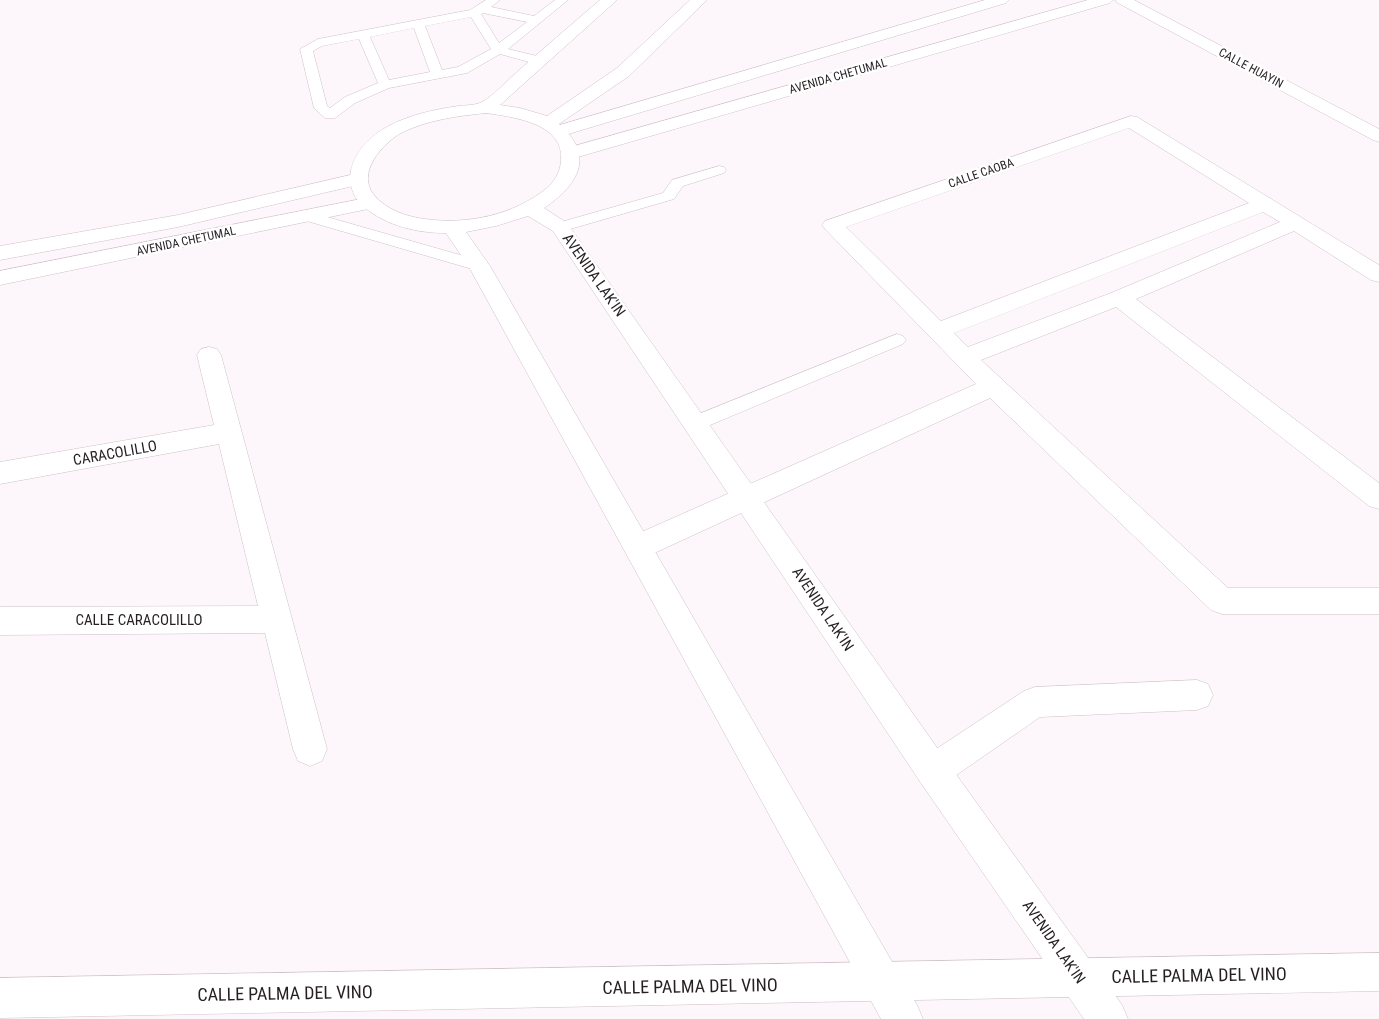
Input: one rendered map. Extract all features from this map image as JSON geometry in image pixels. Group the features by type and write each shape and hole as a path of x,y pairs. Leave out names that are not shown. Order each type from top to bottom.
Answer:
{"street":[{"path":"486,108 609,0"},
{"path":"554,127 623,72 699,0"},
{"name":"AVENIDA CHETUMAL","path":"554,127 1001,0"},
{"name":"AVENIDA CHETUMAL","path":"571,153 1105,0"},
{"name":"CALLE HUAYIN","path":"1123,0 1379,136"},
{"path":"1029,8 1044,17"},
{"path":"486,108 520,112 554,127 571,153 569,172 555,192 530,208 493,222 452,227 419,225 391,216 371,203 362,191 359,179 363,160 377,143 398,128 433,115 455,110 486,108"},
{"name":"CALLE CAOBA","path":"937,331 832,225 1131,121 1266,204"},
{"name":"AVENIDA CHETUMAL","path":"0,253 178,221 359,179"},
{"name":"AVENIDA CHETUMAL","path":"0,278 371,203"},
{"path":"1379,276 1266,204 937,331 1222,601 1379,601"},
{"name":"AVENIDA LAK'IN","path":"530,208 560,227 933,771 1108,1019"},
{"path":"965,357 1119,298 1296,223"},
{"path":"452,227 479,266 903,1019"},
{"path":"1119,298 1379,498"},
{"path":"210,355 310,749"},
{"path":"638,547 993,386"},
{"name":"CARACOLILLO","path":"0,473 230,432"},
{"name":"CALLE CARACOLILLO","path":"0,620 277,619"},
{"path":"933,771 1035,702 1197,695"},
{"name":"CALLE PALMA DEL VINO","path":"0,998 1379,972"}],"lane":[{"path":"478,11 494,0"},
{"path":"536,20 478,11 318,43 306,49 321,108 330,115 350,100 385,85 462,70 498,50 562,0"},
{"path":"478,11 498,50 540,61"},
{"path":"418,24 437,75"},
{"path":"364,34 385,85"},
{"path":"560,227 668,196 676,183 719,170"},
{"path":"306,216 479,266"},
{"path":"696,424 897,340"}]}
